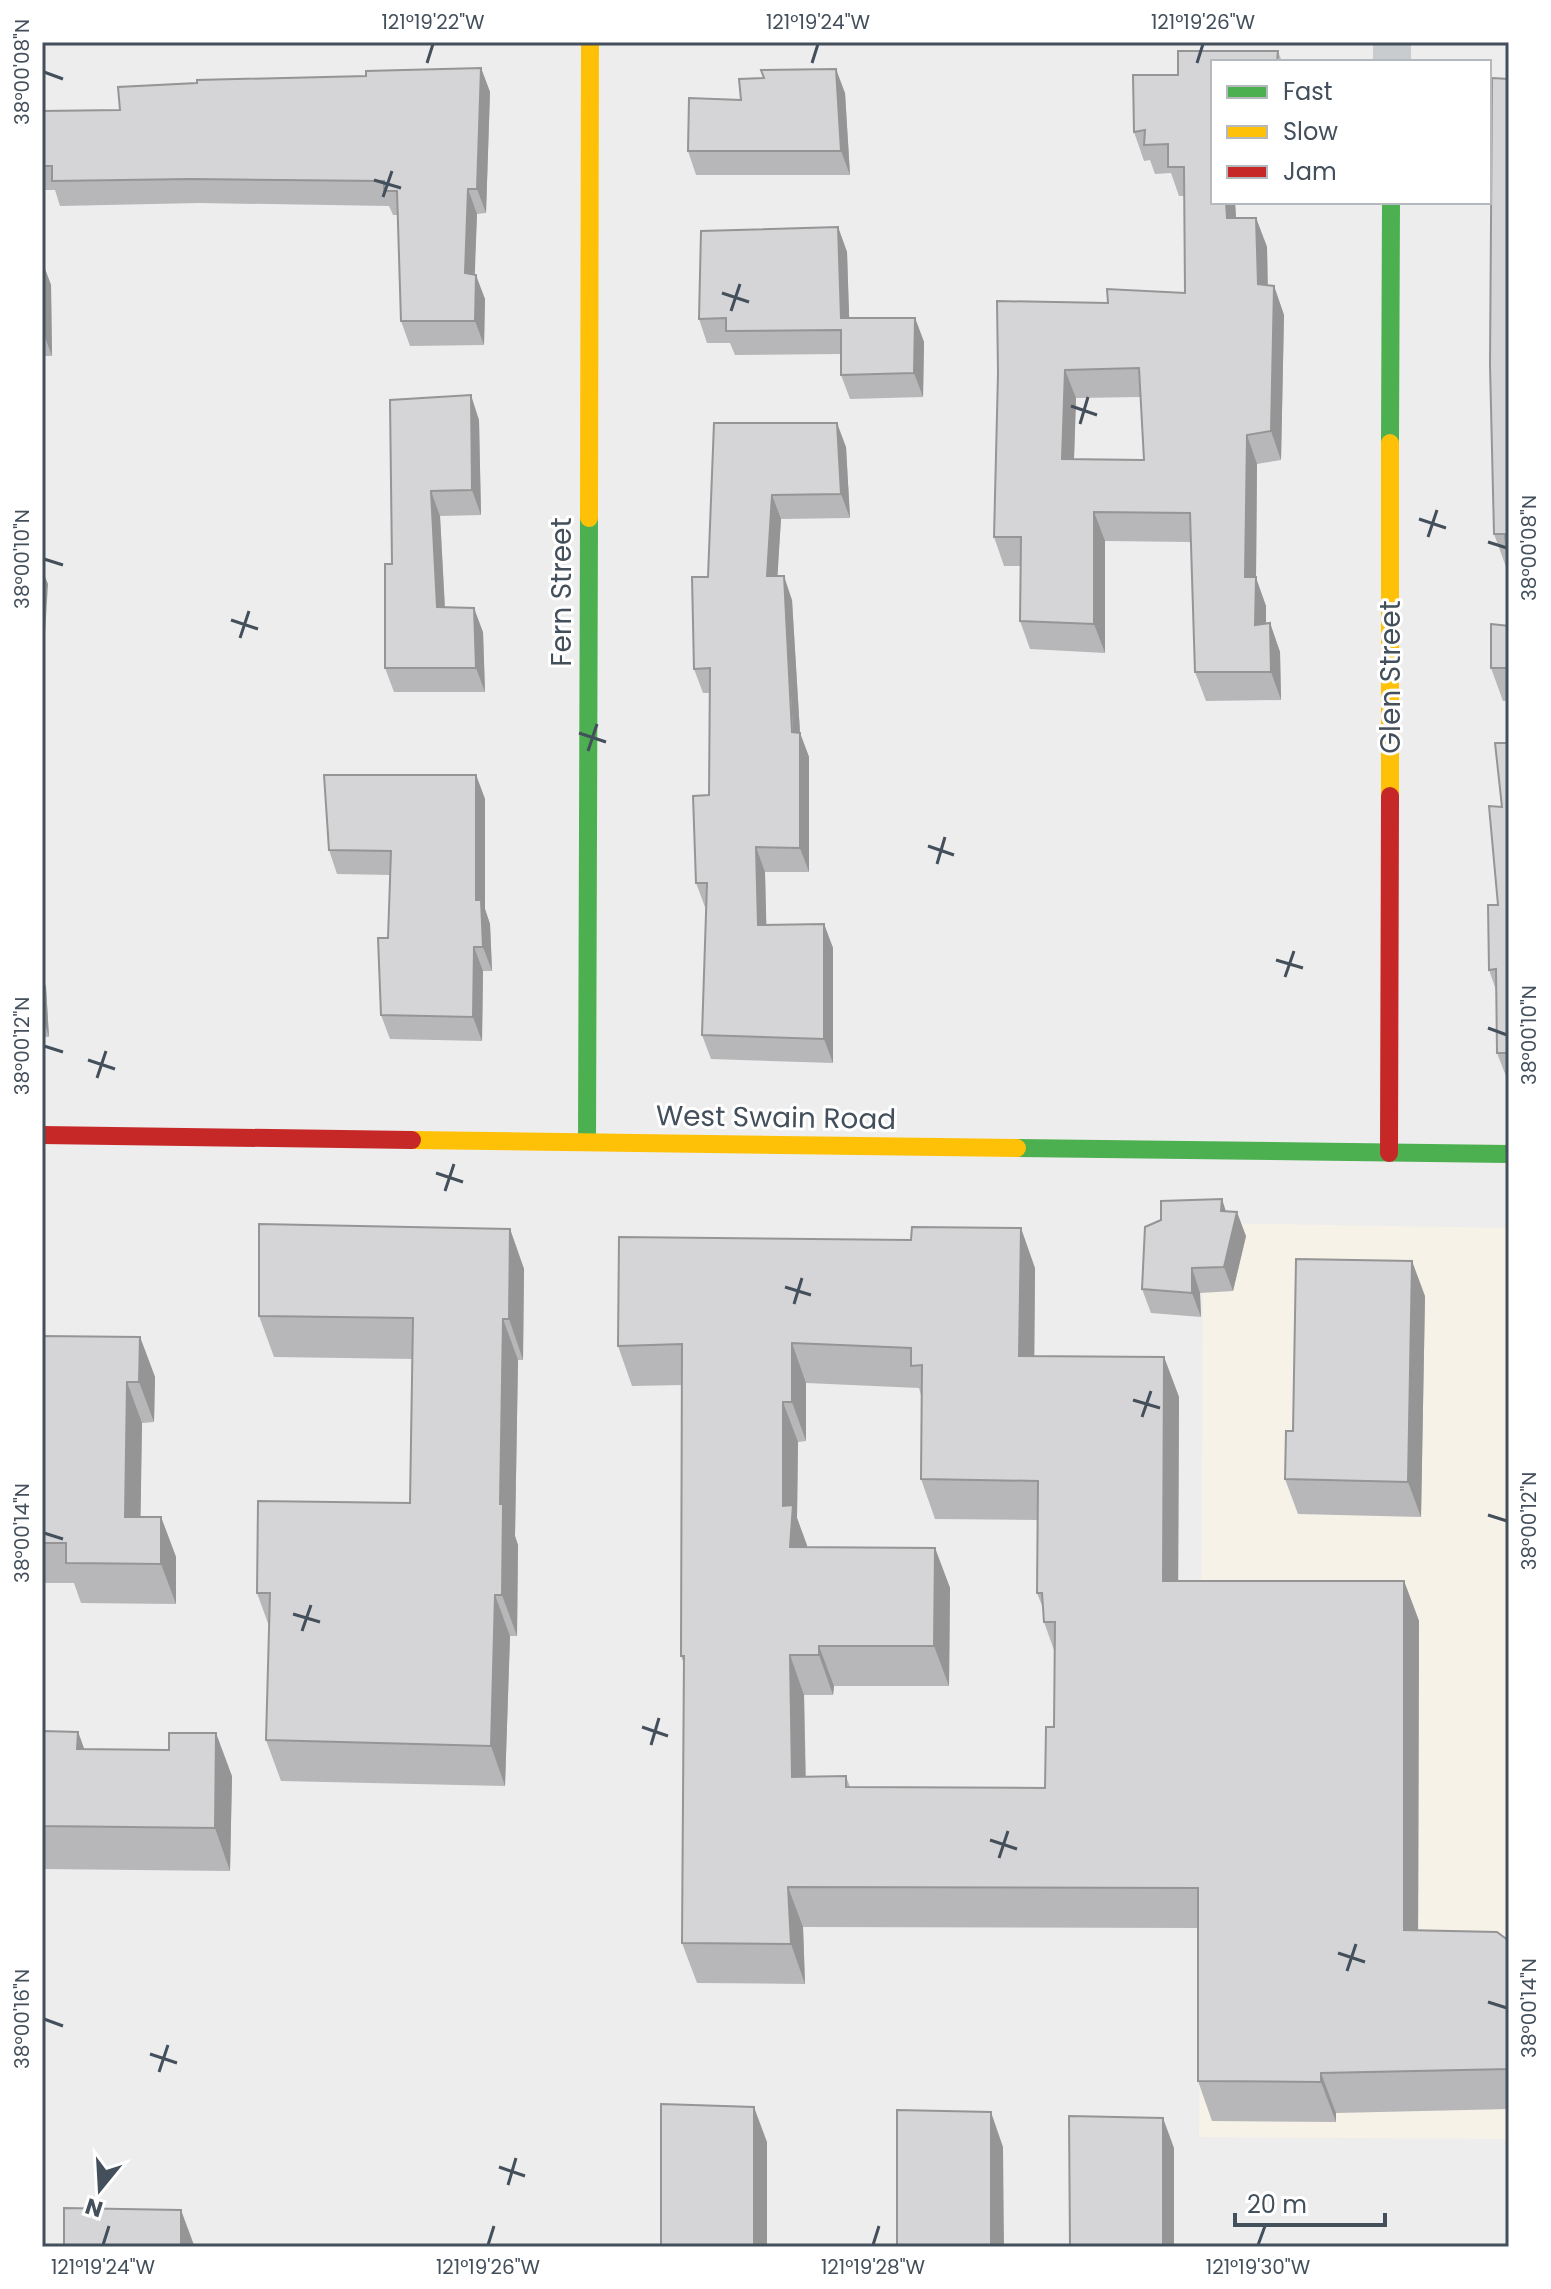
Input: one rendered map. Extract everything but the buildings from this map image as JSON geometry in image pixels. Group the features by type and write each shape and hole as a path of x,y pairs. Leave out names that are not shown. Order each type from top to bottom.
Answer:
{"street":[{"name":"Fern Street","path":"587,1142 590,42"},
{"name":"Glen Street","path":"1389,1153 1391,204"},
{"name":"West Swain Road","path":"42,1135 1509,1154"}],"shaded area":[{"path":"1203,1223 1509,1228 1509,2139 1199,2137"}],"traffic: fast":[{"path":"1390,443 1391,204"},
{"path":"587,1142 589,518"},
{"path":"1017,1148 1509,1154"}],"traffic: slow":[{"path":"589,518 590,42"},
{"path":"1390,443 1390,796"},
{"path":"412,1140 1017,1148"}],"traffic: jam":[{"path":"1389,1153 1390,796"},
{"path":"42,1135 412,1140"}]}
